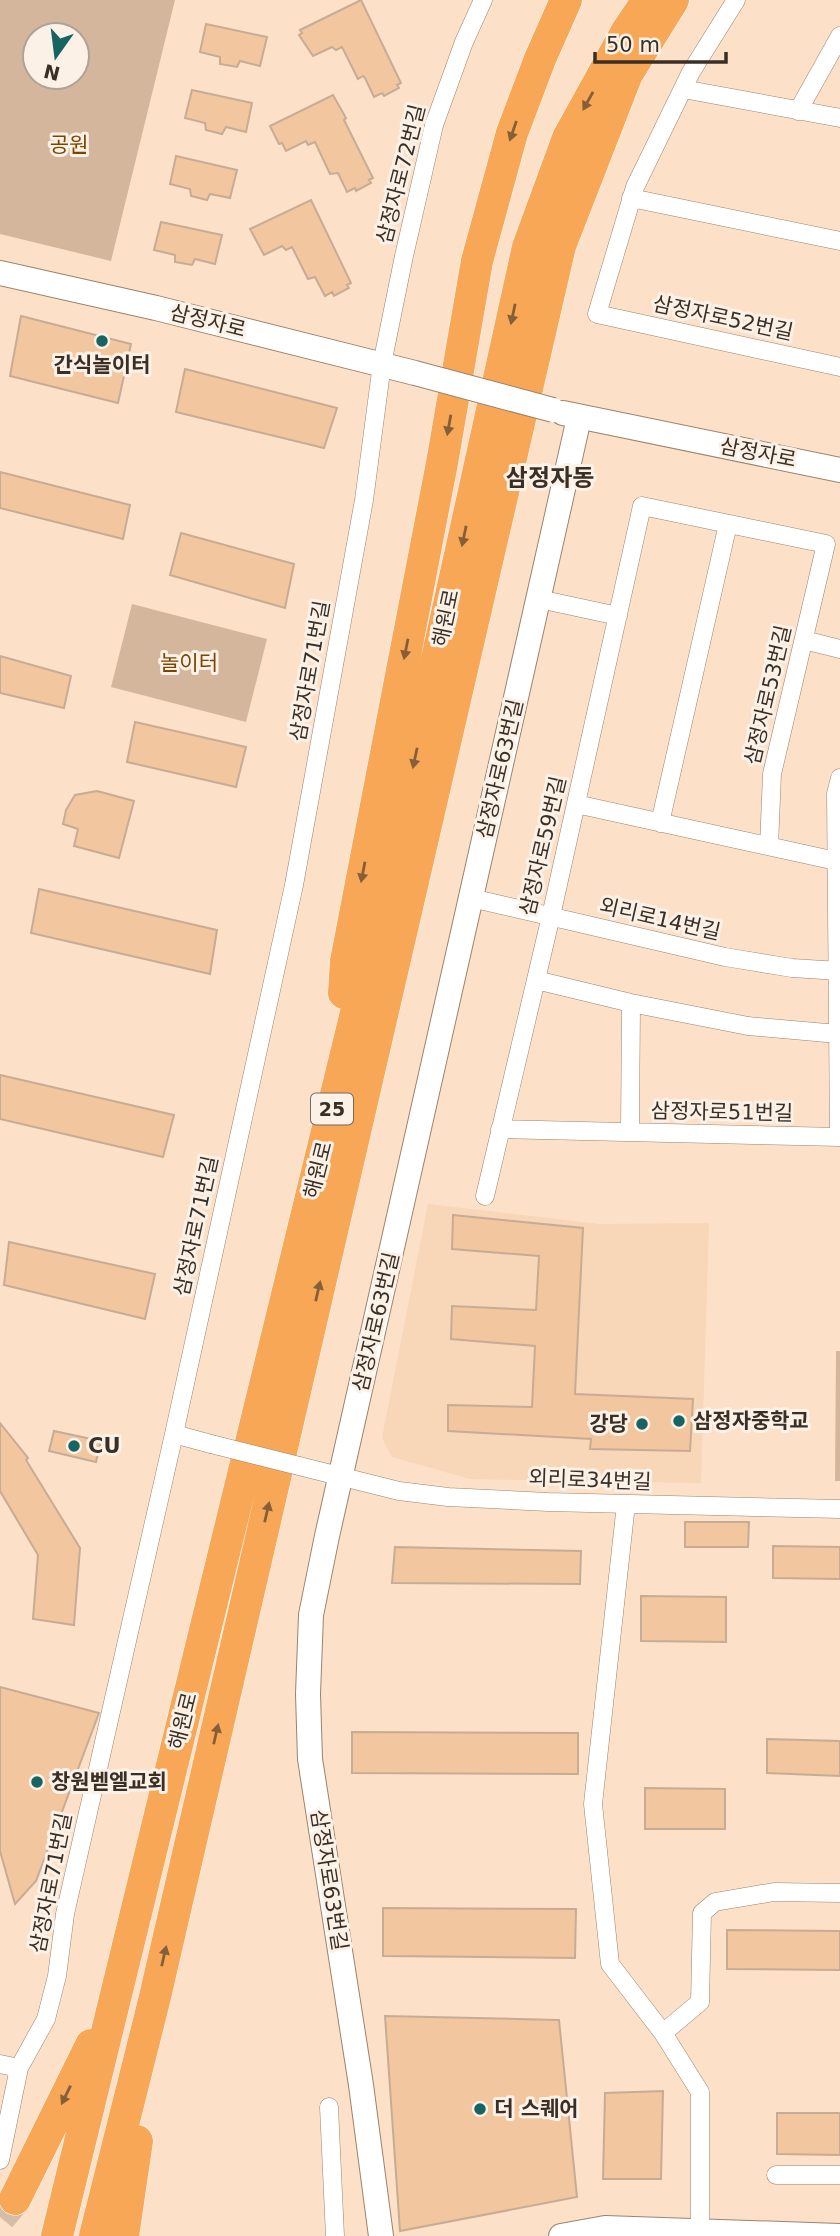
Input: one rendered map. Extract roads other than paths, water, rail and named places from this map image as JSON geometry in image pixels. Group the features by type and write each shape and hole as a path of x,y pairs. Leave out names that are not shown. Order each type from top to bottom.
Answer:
{"highway":[{"path":"338,1088 346,961 442,463 477,261 512,133 566,0"},
{"name":"해원로","path":"57,2236 385,894 528,247 568,138 627,32 648,0"},
{"name":"해원로","path":"95,2236 154,2001 560,246 627,74 673,0"},
{"path":"15,2199 118,1990"},
{"path":"123,2236 154,2001"}],"street":[{"name":"삼정자로72번길","path":"382,365 434,125 464,42 483,0"},
{"path":"736,0 683,89 631,198 840,241"},
{"path":"798,111 840,36"},
{"path":"683,89 840,118"},
{"name":"삼정자로52번길","path":"631,198 597,314 840,367"},
{"name":"삼정자로","path":"0,273 156,308 415,373 579,418 840,470"},
{"name":"삼정자로71번길","path":"0,2160 19,2068 47,2019 57,1976 65,1914 174,1434 294,885 363,500 382,365"},
{"name":"삼정자로63번길","path":"381,2236 361,2085 310,1759 308,1693 312,1615 579,418"},
{"name":"삼정자로53번길","path":"642,506 826,544 772,774 769,846"},
{"name":"삼정자로59번길","path":"485,1196 551,916 642,506"},
{"path":"660,823 728,524"},
{"path":"539,599 618,616"},
{"path":"804,640 840,649"},
{"name":"삼정자로51번길","path":"500,1129 839,1137 836,794 840,778"},
{"path":"576,804 836,861"},
{"name":"외리로14번길","path":"471,898 725,957 792,968 839,971"},
{"path":"536,980 631,1003 748,1026 838,1034"},
{"path":"630,1132 631,1003"},
{"name":"외리로34번길","path":"174,1434 399,1492 447,1497 626,1504 840,1508"},
{"path":"626,1504 593,1804 610,1964 663,2033 701,2092 700,2231"},
{"path":"663,2033 700,2002 702,1913 715,1902 774,1892 840,1893"},
{"path":"0,2064 19,2068"},
{"path":"329,2107 335,2236"},
{"path":"776,2175 840,2175"},
{"path":"561,2236 605,2228 840,2236"}],"tunnel":[{"path":"0,2217 15,2199"}],"place":[{"name":"간식놀이터","path":"102,341"},
{"name":"삼정자중학교","path":"679,1421"},
{"name":"강당","path":"642,1424"},
{"name":"CU","path":"74,1446"},
{"name":"창원벧엘교회","path":"37,1782"},
{"name":"더 스퀘어","path":"480,2109"}],"district":[{"name":"삼정자동","path":"550,478"}],"park label":[{"name":"공원","path":"69,145"},
{"name":"놀이터","path":"189,663"}]}
